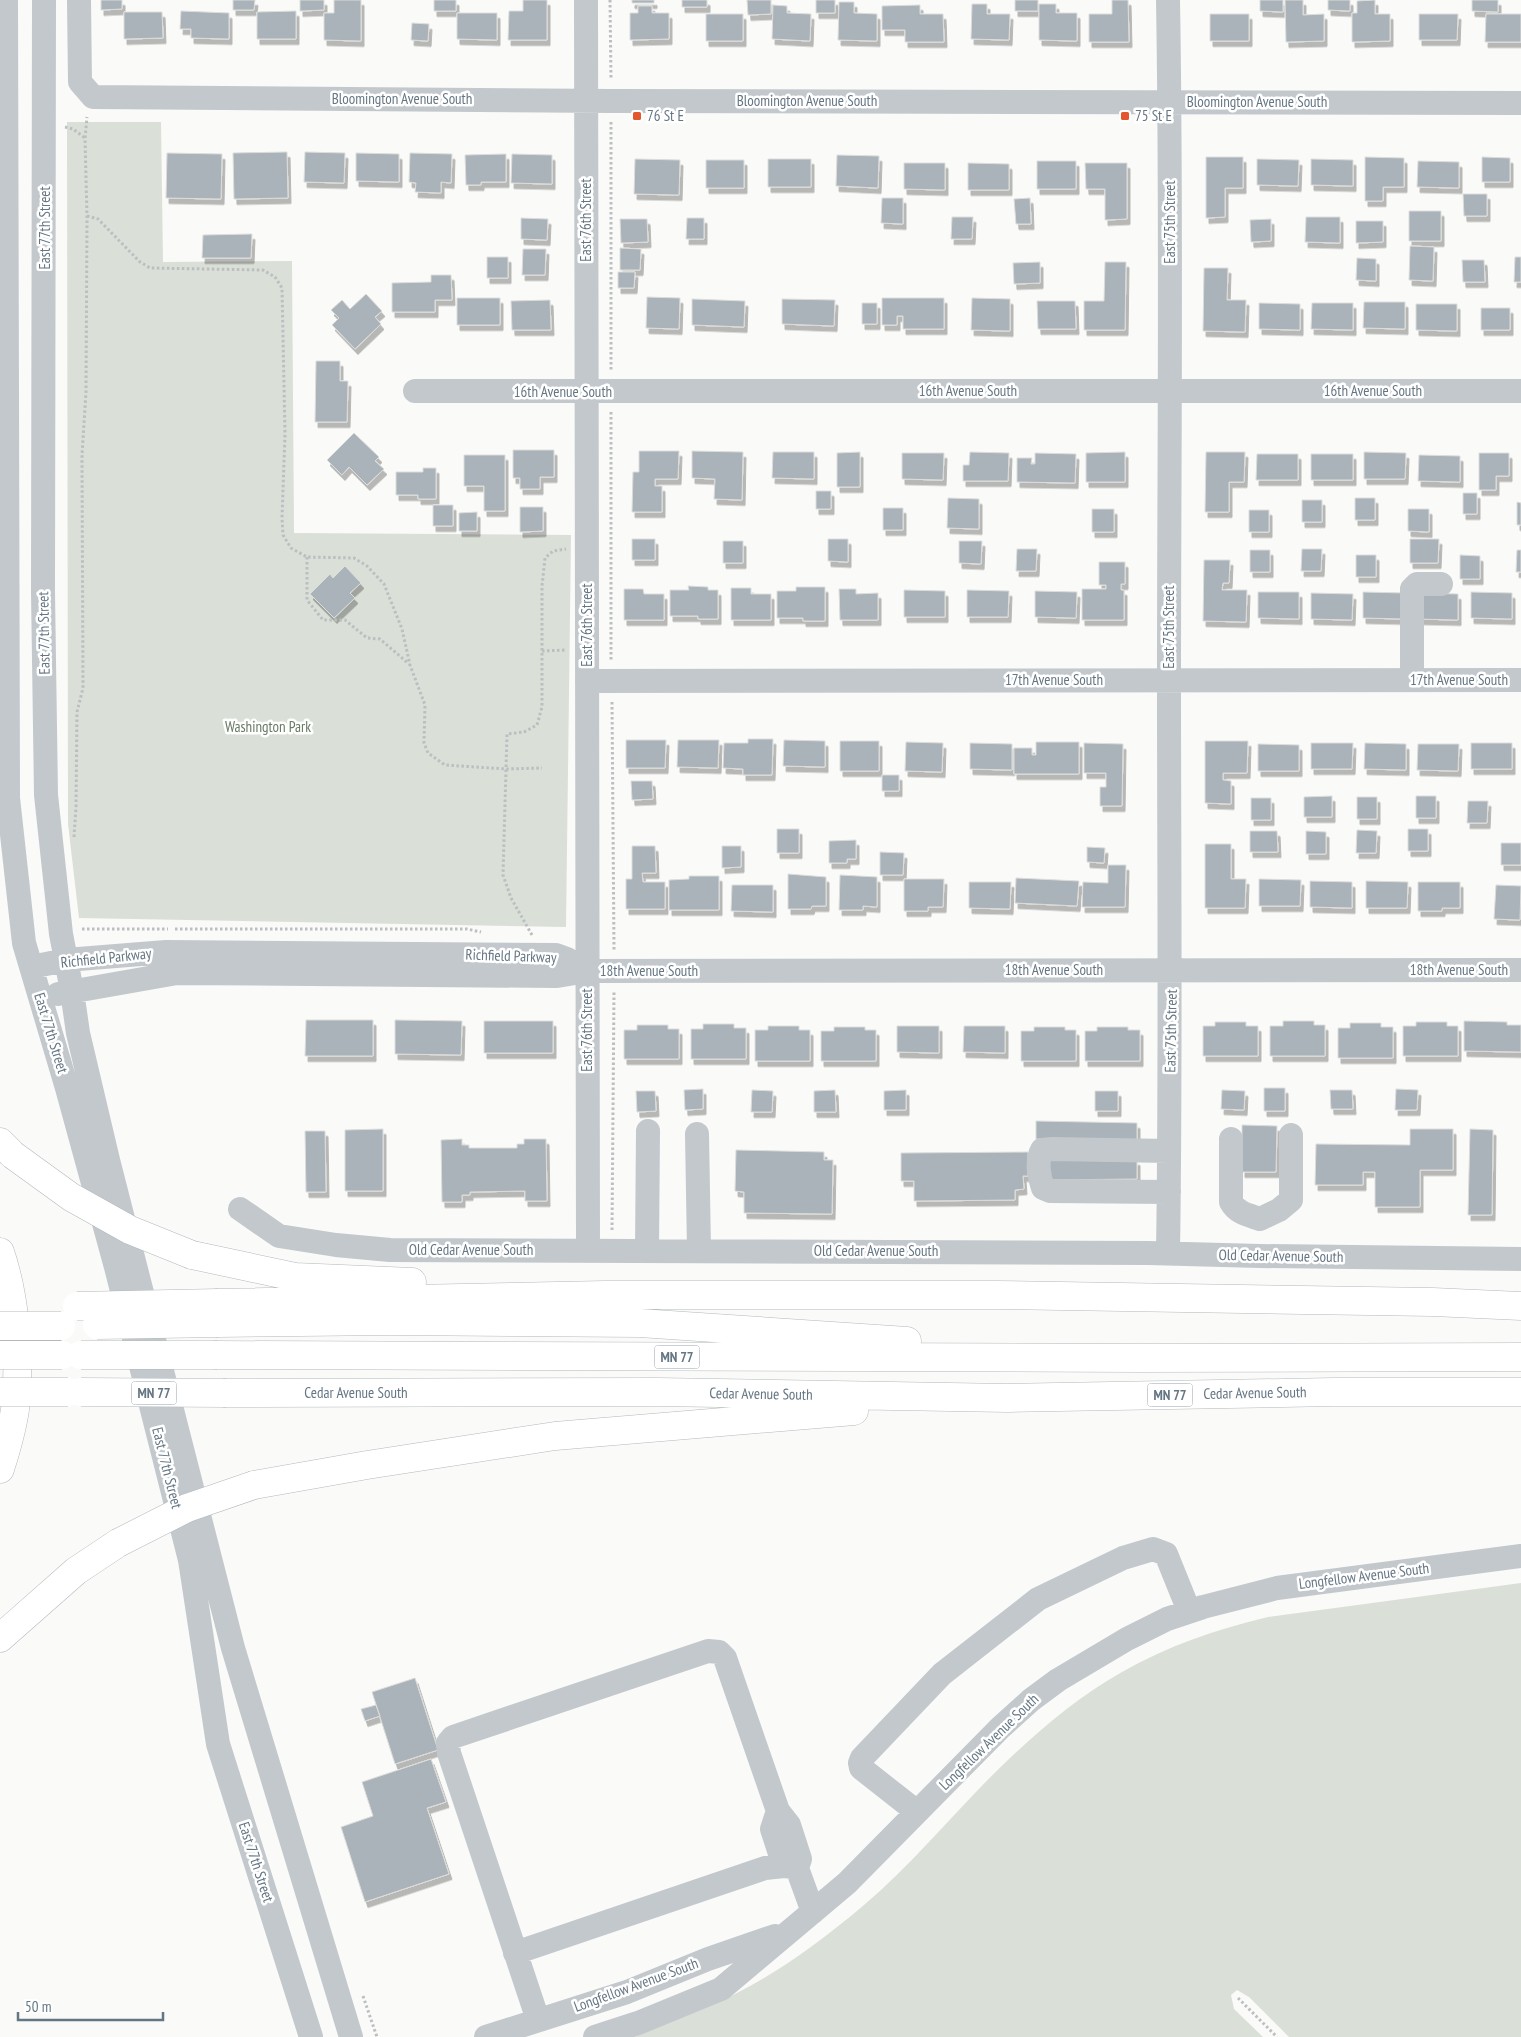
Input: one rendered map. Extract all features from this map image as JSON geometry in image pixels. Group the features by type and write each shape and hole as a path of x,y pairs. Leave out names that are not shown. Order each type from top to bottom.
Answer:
{"highway":[{"path":"7,1148 71,1197 130,1230 192,1255 295,1277 563,1287 605,1295"},
{"path":"0,1252 12,1303 16,1352 16,1402 8,1442 0,1469"},
{"path":"0,1326 69,1316 218,1313 605,1295 997,1295 1433,1302 1521,1306"},
{"path":"0,1308 69,1316"},
{"path":"218,1313 391,1321 640,1323 1138,1358"},
{"name":"MN 77","path":"0,1355 1521,1358"},
{"name":"Cedar Avenue South","path":"0,1392 658,1392 1008,1398 1333,1392 1521,1392"},
{"path":"0,1638 76,1571 118,1543 188,1508 254,1486 367,1464 555,1436 1008,1398"}],"street":[{"name":"East 77th Street","path":"6,0 3,101 4,669 8,798 24,943 67,1088 116,1267 190,1560 218,1744 311,2037"},
{"name":"East 77th Street","path":"44,0 43,592 46,795 61,934 78,1034 108,1160 233,1648 351,2037"},
{"path":"80,0 80,82 93,97"},
{"name":"East 76th Street","path":"586,0 588,1250"},
{"name":"East 75th Street","path":"1168,0 1170,102 1169,680 1171,970 1168,1253"},
{"name":"Bloomington Avenue South","path":"93,97 1521,103"},
{"path":"3,101 44,102"},
{"name":"16th Avenue South","path":"415,391 1521,392"},
{"path":"1412,680 1412,590 1417,584 1440,584"},
{"name":"17th Avenue South","path":"587,681 1521,680"},
{"name":"Richfield Parkway","path":"31,967 66,960 166,952 556,955 588,971"},
{"name":"18th Avenue South","path":"588,971 1521,970"},
{"name":"Richfield Parkway","path":"40,997 177,973 557,976 588,971"},
{"path":"647,1250 648,1131"},
{"path":"697,1134 699,1250"},
{"path":"1232,1139 1231,1202 1239,1211 1260,1219 1279,1210 1291,1200 1291,1135"},
{"path":"1169,1151 1052,1149 1042,1150 1039,1156 1040,1179 1043,1188 1050,1191 1169,1192"},
{"name":"Old Cedar Avenue South","path":"240,1209 279,1236 336,1245 390,1250 1168,1253 1521,1259"},
{"path":"1260,1219 1260,1256"},
{"path":"917,1812 861,1768 862,1758 942,1674 1038,1599 1123,1558 1154,1549 1166,1554 1189,1611"},
{"name":"Longfellow Avenue South","path":"595,2037 638,2023 721,1989 847,1883 1000,1728 1052,1685 1127,1638 1189,1611 1240,1596 1277,1588 1521,1556"},
{"path":"515,1953 765,1868 791,1867 800,1859 789,1825 778,1811 725,1658 718,1652 708,1651 452,1736 448,1743 449,1753 515,1953 538,2020"},
{"path":"791,1867 813,1912"},
{"name":"Longfellow Avenue South","path":"486,2037 627,1992 708,1959 786,1933"}],"path":[{"path":"610,0 610,69"},
{"path":"73,844 76,806 77,712 83,688 82,455 86,392 87,216 85,139 87,115 93,97"},
{"path":"611,123 611,372"},
{"path":"60,125 73,129 85,139"},
{"path":"87,216 98,219 140,262 150,268 263,270 276,277 282,288 285,434 283,535 291,548 307,557 354,558 367,566 384,584 402,629 410,666 425,705 424,743 428,753 445,765 542,768"},
{"path":"611,409 611,661"},
{"path":"532,935 511,898 503,875 507,734 524,732 537,725 542,707 542,586 545,558 553,551 566,549"},
{"path":"307,557 307,600 323,620 345,620 367,638 380,639 410,666"},
{"path":"612,696 614,951"},
{"path":"79,928 467,929 488,933"},
{"path":"525,934 540,934"},
{"path":"612,1233 614,987"},
{"path":"1238,1998 1277,2037"}],"green space":[{"name":"Washington Park","path":"67,122 161,122 163,262 292,261 294,533 571,535 566,927 79,918 68,824"},
{"path":"1521,1583 1521,2037 1289,2037 1249,1997 1237,1990 1231,1995 1234,2009 1263,2037 626,2037 695,2012 735,1994 769,1975 818,1942 883,1888 992,1776 1036,1734 1092,1691 1139,1663 1193,1639 1268,1617"}],"building":[{"path":"101,0 122,0 122,9 101,10"},
{"path":"233,0 255,0 254,10 233,10"},
{"path":"300,0 324,0 324,10 300,11"},
{"path":"334,0 361,0 361,41 324,40 324,13 334,13"},
{"path":"434,0 456,0 456,11 434,11"},
{"path":"523,0 547,0 547,40 508,40 509,11 523,11"},
{"path":"632,0 654,0 654,3 632,3"},
{"path":"682,0 707,0 707,7 682,7"},
{"path":"747,0 771,0 771,14 748,15"},
{"path":"816,0 835,0 835,13 816,13"},
{"path":"1015,0 1038,0 1038,11 1015,11"},
{"path":"1112,0 1128,0 1129,42 1089,42 1089,14 1112,14"},
{"path":"1260,0 1283,0 1283,12 1260,11"},
{"path":"1285,0 1303,0 1303,15 1324,14 1324,41 1286,42"},
{"path":"1328,0 1350,0 1350,11 1328,10"},
{"path":"1375,0 1375,14 1390,14 1390,41 1352,42 1352,13 1357,13 1357,1"},
{"path":"1472,0 1498,0 1498,12 1472,11"},
{"path":"839,2 854,2 854,13 877,14 877,41 838,40"},
{"path":"972,4 987,4 987,14 1010,14 1009,40 971,39"},
{"path":"1039,4 1056,4 1056,13 1077,13 1077,41 1039,40"},
{"path":"773,5 787,6 787,13 811,14 810,41 772,39"},
{"path":"920,5 920,14 943,14 944,42 905,42 905,30 882,30 882,6"},
{"path":"638,6 652,6 652,13 669,13 669,39 630,40 630,13 638,13"},
{"path":"181,11 229,13 229,39 191,38 191,29 180,29"},
{"path":"296,11 296,39 257,39 257,12"},
{"path":"124,12 162,12 163,38 124,39"},
{"path":"457,13 497,13 497,40 457,39"},
{"path":"706,14 743,14 743,41 706,41"},
{"path":"1210,14 1249,14 1249,41 1210,41"},
{"path":"1419,14 1458,14 1457,40 1419,40"},
{"path":"1486,14 1521,14 1521,42 1485,42"},
{"path":"412,23 429,24 428,41 411,40"},
{"path":"287,152 288,198 234,199 233,153"},
{"path":"305,152 345,153 344,183 304,182"},
{"path":"167,153 222,154 221,199 166,198"},
{"path":"356,153 399,154 399,182 356,181"},
{"path":"410,153 452,154 451,183 441,182 441,193 415,192 416,183 409,182"},
{"path":"506,154 506,182 481,182 481,185 466,185 465,155"},
{"path":"512,154 552,155 552,184 511,183"},
{"path":"837,155 879,156 878,188 836,186"},
{"path":"1206,157 1243,157 1243,188 1225,188 1225,217 1206,218"},
{"path":"1365,157 1404,158 1404,187 1383,187 1383,201 1365,201"},
{"path":"1482,157 1510,158 1510,182 1482,182"},
{"path":"635,159 680,160 679,195 634,194"},
{"path":"768,159 811,159 811,187 768,187"},
{"path":"1257,159 1299,160 1298,186 1257,185"},
{"path":"1311,159 1353,160 1353,186 1311,185"},
{"path":"706,160 744,160 744,188 706,188"},
{"path":"1037,161 1076,161 1076,189 1037,189"},
{"path":"1418,161 1459,162 1459,188 1417,187"},
{"path":"904,163 945,163 945,190 904,189"},
{"path":"968,163 1009,164 1009,190 968,190"},
{"path":"1085,163 1127,163 1127,219 1105,220 1105,189 1086,189"},
{"path":"1463,194 1487,194 1487,216 1464,216"},
{"path":"882,198 903,198 903,224 881,223"},
{"path":"1030,198 1031,224 1016,224 1014,199"},
{"path":"1409,211 1441,211 1441,241 1409,241"},
{"path":"952,217 973,217 972,239 951,239"},
{"path":"1306,217 1340,217 1340,243 1305,242"},
{"path":"521,218 548,219 547,240 521,239"},
{"path":"687,218 704,218 704,239 686,239"},
{"path":"620,219 647,219 648,242 621,243"},
{"path":"1271,219 1271,241 1251,242 1250,220"},
{"path":"1356,221 1383,221 1383,242 1356,243"},
{"path":"252,234 251,258 202,258 203,235"},
{"path":"1410,246 1434,247 1433,281 1409,280"},
{"path":"620,248 641,249 640,270 620,270"},
{"path":"523,249 546,249 545,275 522,275"},
{"path":"487,257 508,257 508,278 487,278"},
{"path":"1515,257 1521,257 1521,282 1514,282"},
{"path":"1357,258 1376,259 1376,281 1356,280"},
{"path":"1462,260 1484,260 1485,282 1463,282"},
{"path":"1040,262 1040,283 1014,284 1013,263"},
{"path":"1105,262 1126,262 1125,330 1084,330 1084,301 1104,301"},
{"path":"1204,268 1228,268 1227,300 1246,300 1245,332 1203,331"},
{"path":"618,272 635,272 634,288 618,288"},
{"path":"431,275 451,275 452,300 435,300 435,312 392,312 392,283 431,282"},
{"path":"366,294 382,311 375,317 381,324 355,349 332,325 339,318 331,310 342,300 350,309"},
{"path":"647,297 680,298 679,329 646,328"},
{"path":"457,298 500,298 500,325 457,325"},
{"path":"882,298 944,298 944,329 903,329 903,316 897,316 897,325 882,325"},
{"path":"972,298 1010,299 1010,331 971,330"},
{"path":"692,299 745,301 744,327 692,325"},
{"path":"782,299 835,300 834,326 782,324"},
{"path":"550,300 551,330 512,330 511,301"},
{"path":"1037,301 1075,301 1076,329 1038,329"},
{"path":"1364,302 1405,302 1405,329 1363,328"},
{"path":"862,303 877,303 877,324 862,324"},
{"path":"1259,303 1300,304 1300,330 1259,329"},
{"path":"1312,303 1353,303 1353,330 1311,329"},
{"path":"1416,304 1457,304 1457,331 1416,330"},
{"path":"1481,308 1510,308 1510,330 1481,330"},
{"path":"316,361 340,361 340,381 348,381 347,422 315,422"},
{"path":"354,433 379,457 375,461 384,469 367,485 349,467 342,475 327,460"},
{"path":"513,450 554,450 554,477 540,477 540,489 520,489 520,478 513,478"},
{"path":"639,451 679,451 678,479 655,479 655,486 662,486 662,512 632,512 633,472 639,472"},
{"path":"692,451 743,452 742,500 714,499 715,479 692,478"},
{"path":"773,452 814,452 814,479 772,478"},
{"path":"860,452 860,487 837,487 837,453"},
{"path":"970,452 1009,453 1008,481 963,481 963,465 969,465"},
{"path":"1125,452 1125,482 1086,482 1086,453"},
{"path":"1206,452 1245,452 1244,482 1229,482 1229,512 1205,512"},
{"path":"1364,452 1406,453 1405,479 1364,479"},
{"path":"902,453 944,453 943,480 902,479"},
{"path":"1035,453 1076,454 1075,483 1017,482 1017,458 1032,458 1031,464 1035,464"},
{"path":"1479,453 1509,453 1509,476 1496,476 1496,490 1479,490"},
{"path":"1257,454 1298,454 1298,480 1256,480"},
{"path":"1311,454 1353,454 1353,480 1311,480"},
{"path":"464,455 505,455 505,511 484,511 484,486 464,486"},
{"path":"1419,455 1460,456 1460,482 1418,481"},
{"path":"423,468 436,468 436,499 418,499 418,495 396,495 396,472 423,472"},
{"path":"816,491 831,491 831,509 816,509"},
{"path":"1463,493 1477,493 1477,514 1463,514"},
{"path":"948,498 979,499 979,529 947,528"},
{"path":"1355,498 1375,498 1375,520 1355,520"},
{"path":"1302,500 1322,500 1322,522 1302,522"},
{"path":"1517,502 1521,503 1521,525 1517,525"},
{"path":"433,505 453,505 453,526 433,526"},
{"path":"520,507 543,507 543,531 520,532"},
{"path":"883,508 903,508 903,530 883,530"},
{"path":"1092,509 1114,509 1114,532 1092,532"},
{"path":"1408,509 1429,509 1429,532 1408,531"},
{"path":"1249,510 1269,510 1269,532 1249,532"},
{"path":"477,512 477,531 459,531 459,513"},
{"path":"632,539 655,539 655,560 632,560"},
{"path":"828,539 848,539 848,562 828,561"},
{"path":"1410,539 1439,539 1438,563 1410,563"},
{"path":"723,541 743,541 743,563 723,563"},
{"path":"959,541 982,541 981,564 959,563"},
{"path":"1017,549 1037,549 1036,571 1016,571"},
{"path":"1302,549 1322,549 1321,571 1301,571"},
{"path":"1250,550 1270,550 1270,572 1250,572"},
{"path":"1517,550 1521,550 1521,572 1516,572"},
{"path":"1356,555 1376,555 1376,577 1356,577"},
{"path":"1460,555 1480,556 1480,579 1460,579"},
{"path":"1204,560 1230,560 1229,583 1223,583 1222,590 1247,590 1246,622 1203,621"},
{"path":"1099,562 1125,562 1125,584 1121,584 1121,590 1124,590 1124,620 1082,620 1082,589 1106,589 1106,585 1099,585"},
{"path":"345,566 361,583 350,593 355,598 334,618 310,594 330,574 333,578"},
{"path":"688,586 708,587 708,590 718,590 718,619 698,619 698,616 670,616 670,590 689,590"},
{"path":"796,587 825,587 825,621 803,621 803,618 777,618 777,591 796,591"},
{"path":"731,588 751,588 751,594 771,594 771,620 731,620"},
{"path":"624,589 643,589 644,594 664,594 664,620 624,620"},
{"path":"839,589 856,589 856,594 878,593 878,620 840,620"},
{"path":"904,590 945,591 945,617 904,617"},
{"path":"967,590 1009,591 1008,617 967,617"},
{"path":"1035,591 1077,592 1076,618 1035,617"},
{"path":"1258,592 1299,592 1299,619 1258,618"},
{"path":"1363,592 1405,593 1404,619 1363,618"},
{"path":"1471,592 1512,593 1512,619 1471,618"},
{"path":"1311,593 1353,594 1352,620 1311,619"},
{"path":"1417,593 1458,594 1458,620 1417,619"},
{"path":"748,739 773,739 772,775 743,775 743,769 723,768 724,743 748,743"},
{"path":"626,740 666,740 665,768 626,768"},
{"path":"678,740 719,740 718,768 677,767"},
{"path":"784,740 825,741 825,767 783,766"},
{"path":"840,741 879,741 879,771 840,771"},
{"path":"1205,741 1248,741 1247,773 1223,773 1223,780 1231,781 1231,804 1205,803"},
{"path":"906,742 943,743 942,772 905,771"},
{"path":"1036,742 1079,742 1079,774 1014,774 1014,748 1032,748 1032,755 1036,755"},
{"path":"970,743 1012,744 1012,770 970,769"},
{"path":"1084,743 1123,744 1122,806 1100,806 1100,787 1106,787 1106,773 1084,773"},
{"path":"1311,743 1353,743 1352,769 1311,769"},
{"path":"1365,743 1406,744 1406,770 1364,769"},
{"path":"1471,743 1512,743 1512,769 1471,769"},
{"path":"1258,744 1299,745 1299,771 1258,771"},
{"path":"1418,744 1459,744 1458,771 1417,770"},
{"path":"882,775 899,775 899,791 882,791"},
{"path":"631,781 652,781 653,799 632,800"},
{"path":"1332,796 1332,817 1304,817 1304,797"},
{"path":"1416,796 1436,796 1436,818 1416,818"},
{"path":"1357,797 1377,797 1377,819 1357,819"},
{"path":"1251,798 1271,798 1271,820 1251,820"},
{"path":"1468,801 1488,801 1487,823 1467,823"},
{"path":"777,829 799,829 799,853 777,853"},
{"path":"1408,829 1428,829 1428,851 1408,851"},
{"path":"1357,830 1377,831 1376,853 1356,853"},
{"path":"1250,831 1277,831 1278,852 1250,852"},
{"path":"1306,831 1326,832 1326,854 1306,854"},
{"path":"856,840 856,859 847,859 847,863 829,863 829,841"},
{"path":"1501,843 1521,843 1521,865 1501,865"},
{"path":"1205,844 1231,844 1231,879 1246,879 1245,908 1205,908"},
{"path":"632,846 655,846 656,873 642,873 643,882 665,882 665,909 626,909 626,879 632,879"},
{"path":"722,846 741,846 741,867 722,868"},
{"path":"1087,847 1105,848 1104,863 1087,862"},
{"path":"880,852 904,853 903,875 880,875"},
{"path":"1108,865 1126,865 1125,907 1082,907 1083,882 1108,883"},
{"path":"788,874 826,877 826,906 812,906 811,909 788,909"},
{"path":"840,875 877,877 877,907 863,906 863,910 839,910"},
{"path":"689,876 719,876 719,910 669,910 669,880 689,879"},
{"path":"1016,878 1079,881 1077,906 1015,903"},
{"path":"904,879 944,879 943,907 928,907 928,911 904,911"},
{"path":"1259,879 1301,880 1300,906 1259,906"},
{"path":"1310,881 1352,882 1352,908 1310,907"},
{"path":"1366,881 1408,882 1407,908 1366,908"},
{"path":"969,882 1011,882 1010,909 969,908"},
{"path":"1418,882 1460,882 1460,908 1442,908 1442,911 1418,911"},
{"path":"732,885 773,885 773,912 731,911"},
{"path":"1496,885 1521,886 1520,920 1494,919"},
{"path":"306,1020 373,1020 373,1056 305,1056"},
{"path":"395,1020 462,1021 461,1055 395,1054"},
{"path":"484,1021 553,1021 553,1053 484,1053"},
{"path":"1283,1021 1314,1021 1314,1025 1325,1025 1325,1056 1270,1056 1270,1026 1283,1026"},
{"path":"1464,1021 1507,1022 1507,1025 1521,1025 1521,1052 1464,1051"},
{"path":"1215,1022 1246,1022 1246,1026 1258,1026 1258,1056 1203,1056 1203,1026 1215,1026"},
{"path":"1416,1022 1447,1022 1447,1026 1458,1026 1458,1056 1403,1056 1403,1026 1416,1026"},
{"path":"1350,1023 1381,1023 1381,1027 1393,1027 1393,1058 1338,1058 1338,1028 1350,1028"},
{"path":"703,1024 734,1024 734,1028 746,1028 746,1059 691,1059 691,1029 703,1029"},
{"path":"637,1025 668,1025 668,1029 679,1029 679,1059 624,1059 624,1030 637,1030"},
{"path":"768,1026 799,1026 799,1030 810,1030 810,1061 755,1061 755,1030 768,1030"},
{"path":"897,1026 939,1026 939,1053 897,1052"},
{"path":"964,1026 1005,1026 1005,1053 963,1052"},
{"path":"834,1027 865,1027 865,1030 876,1030 876,1061 821,1061 821,1031 834,1031"},
{"path":"1034,1027 1065,1027 1065,1030 1076,1030 1076,1061 1021,1061 1021,1031 1034,1031"},
{"path":"1097,1027 1128,1027 1128,1030 1140,1030 1140,1061 1085,1061 1085,1031 1097,1031"},
{"path":"1264,1088 1285,1088 1285,1111 1264,1111"},
{"path":"703,1089 703,1109 685,1110 684,1090"},
{"path":"1396,1089 1418,1090 1417,1110 1395,1110"},
{"path":"752,1090 773,1091 772,1112 751,1112"},
{"path":"835,1090 836,1112 814,1112 814,1091"},
{"path":"906,1090 906,1110 884,1110 884,1091"},
{"path":"1222,1090 1245,1091 1244,1110 1221,1109"},
{"path":"1330,1090 1352,1090 1353,1109 1331,1109"},
{"path":"636,1091 655,1091 656,1111 637,1112"},
{"path":"1095,1091 1118,1091 1118,1111 1095,1111"},
{"path":"1036,1121 1137,1123 1137,1140 1036,1139"},
{"path":"1242,1125 1277,1126 1276,1172 1242,1172"},
{"path":"383,1129 383,1191 345,1191 345,1130"},
{"path":"1410,1129 1453,1129 1453,1170 1420,1170 1420,1207 1375,1207 1375,1172 1363,1172 1363,1185 1315,1185 1316,1144 1410,1145"},
{"path":"1470,1129 1493,1130 1492,1215 1468,1215"},
{"path":"305,1131 325,1131 326,1192 306,1192"},
{"path":"462,1139 462,1145 469,1145 469,1148 517,1148 517,1144 524,1144 524,1139 546,1139 547,1201 525,1201 525,1191 470,1192 470,1195 462,1195 462,1202 442,1202 441,1140"},
{"path":"736,1150 824,1152 824,1160 833,1160 832,1214 744,1213 744,1192 735,1191"},
{"path":"1028,1152 1028,1176 1023,1176 1024,1189 1015,1190 1015,1200 914,1201 914,1181 901,1181 901,1153"},
{"path":"1044,1160 1137,1160 1137,1179 1044,1180"},
{"path":"415,1678 438,1750 395,1764 372,1692"},
{"path":"376,1705 380,1716 365,1721 361,1709"},
{"path":"431,1759 446,1802 427,1808 449,1874 365,1902 341,1827 373,1816 362,1782"}],"place":[{"name":"76 St E","path":"637,116"},
{"name":"75 St E","path":"1125,116"}]}
